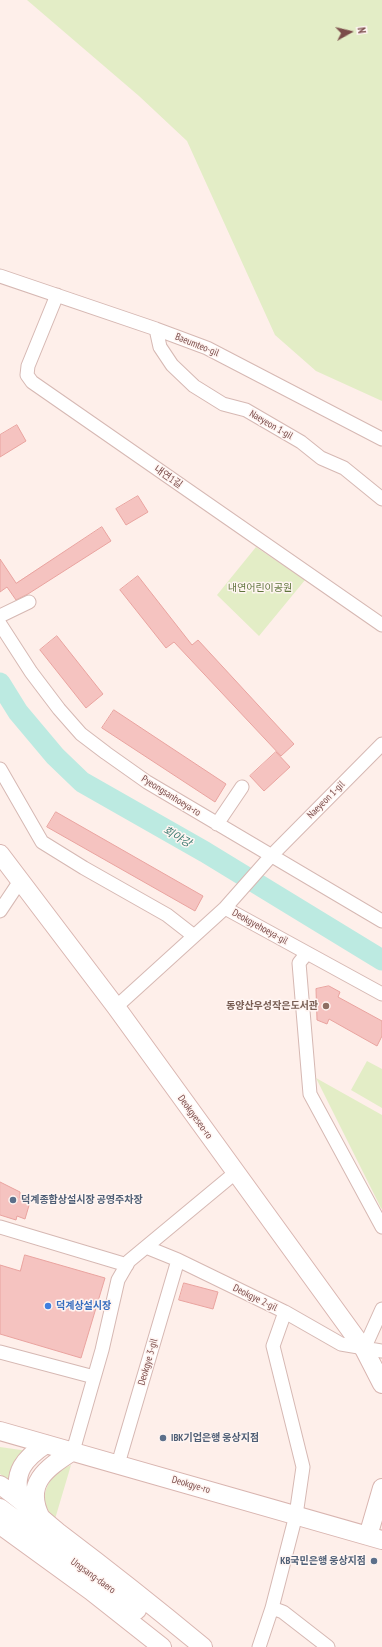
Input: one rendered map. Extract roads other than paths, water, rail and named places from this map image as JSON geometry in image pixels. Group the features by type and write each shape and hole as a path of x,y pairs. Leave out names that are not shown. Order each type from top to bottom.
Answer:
{"street":[{"name":"Baeumteo-gil","path":"0,276 156,329 226,357 382,439"},
{"name":"내연1길","path":"57,295 28,366 27,374 32,382 382,625"},
{"name":"Naeyeon 1-gil","path":"156,329 160,347 172,365 194,386 223,404 246,410 301,442 321,458 344,468 382,499"},
{"path":"0,616 29,602"},
{"name":"Pyeongsanhoeya-ro","path":"0,624 31,672 81,734 147,782 382,921"},
{"name":"Naeyeon 1-gil","path":"225,908 271,856 382,744"},
{"path":"0,769 42,842 84,868 167,915 194,936"},
{"path":"217,824 242,787"},
{"name":"Deokgyeseo-ro","path":"0,854 116,1007 364,1349 382,1384"},
{"path":"0,911 20,881"},
{"name":"Deokgyehoeya-gil","path":"116,1007 225,908 382,994"},
{"path":"307,953 300,963 310,1094 382,1227"},
{"path":"41,1518 35,1506 36,1488 41,1475 73,1451 94,1377 118,1280 129,1261 236,1173"},
{"path":"0,1227 127,1265"},
{"name":"Deokgye 2-gil","path":"146,1247 178,1260 286,1312 341,1344 382,1351"},
{"name":"Deokgye 3-gil","path":"118,1464 178,1260"},
{"path":"364,1349 382,1309"},
{"path":"259,1647 272,1608 296,1515 303,1467 273,1346 286,1312"},
{"path":"0,1352 94,1377"},
{"name":"Deokgye-ro","path":"0,1431 375,1538"},
{"path":"20,1499 18,1490 18,1476 21,1468 36,1451 46,1444"},
{"path":"0,1485 20,1499 41,1518 203,1647"},
{"path":"375,1538 382,1488"},
{"name":"Ungsang-daero","path":"0,1508 120,1596 186,1647"},
{"name":"Ungsang-daero","path":"0,1525 91,1591 162,1647"},
{"path":"0,1537 145,1647"},
{"path":"272,1608 283,1612 328,1647"}],"waterway":[{"name":"회야강","path":"0,683 18,712 55,756 82,782 205,852 382,960"}],"place":[{"name":"동양산우성작은도서관","path":"326,1006"},
{"name":"덕계종합상설시장 공영주차장","path":"13,1200"},
{"name":"덕계상설시장","path":"48,1306"},
{"name":"IBK기업은행 웅상지점","path":"163,1438"},
{"name":"KB국민은행 웅상지점","path":"374,1561"}],"park label":[{"name":"내연어린이공원","path":"260,588"}]}
